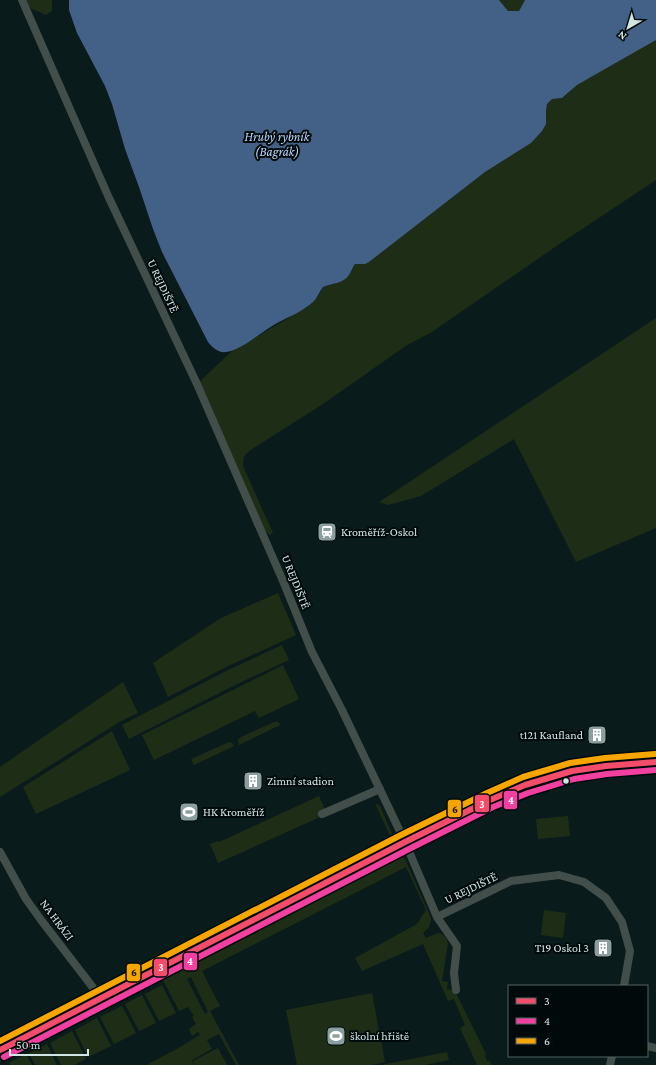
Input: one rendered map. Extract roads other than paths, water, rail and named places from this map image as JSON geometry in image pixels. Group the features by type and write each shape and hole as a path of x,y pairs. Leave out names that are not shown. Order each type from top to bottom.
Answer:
{"street":[{"name":"U REJDIŠTĚ","path":"22,0 106,191 197,384 280,574 312,652 405,842 437,918 511,881 559,875 584,882 606,898 622,922 630,951 624,985"},
{"path":"0,1050 405,842 490,800 525,785 572,771 606,766 656,762"},
{"path":"322,814 380,789"},
{"name":"NA HRÁZI","path":"0,852 37,915 101,998"},
{"path":"437,918 457,946 454,973 456,990"}],"water":[{"name":"Hrubý rybník (Bagrák)","path":"69,0 499,0 508,11 519,11 525,0 656,0 656,40 577,85 562,98 552,99 547,104 546,124 531,143 485,172 369,262 365,264 355,264 347,278 323,287 315,300 305,308 273,325 238,348 232,351 221,352 216,350 208,342 162,252 125,149 112,104 105,86 77,33 69,10"}],"place":[{"name":"Kroměříž-Oskol","path":"327,532"},
{"name":"t121 Kaufland","path":"597,735"},
{"name":"Zimní stadion","path":"253,781"},
{"name":"HK Kroměříž","path":"189,812"},
{"name":"T19 Oskol 3","path":"603,948"},
{"name":"školní hřiště","path":"336,1036"}]}
